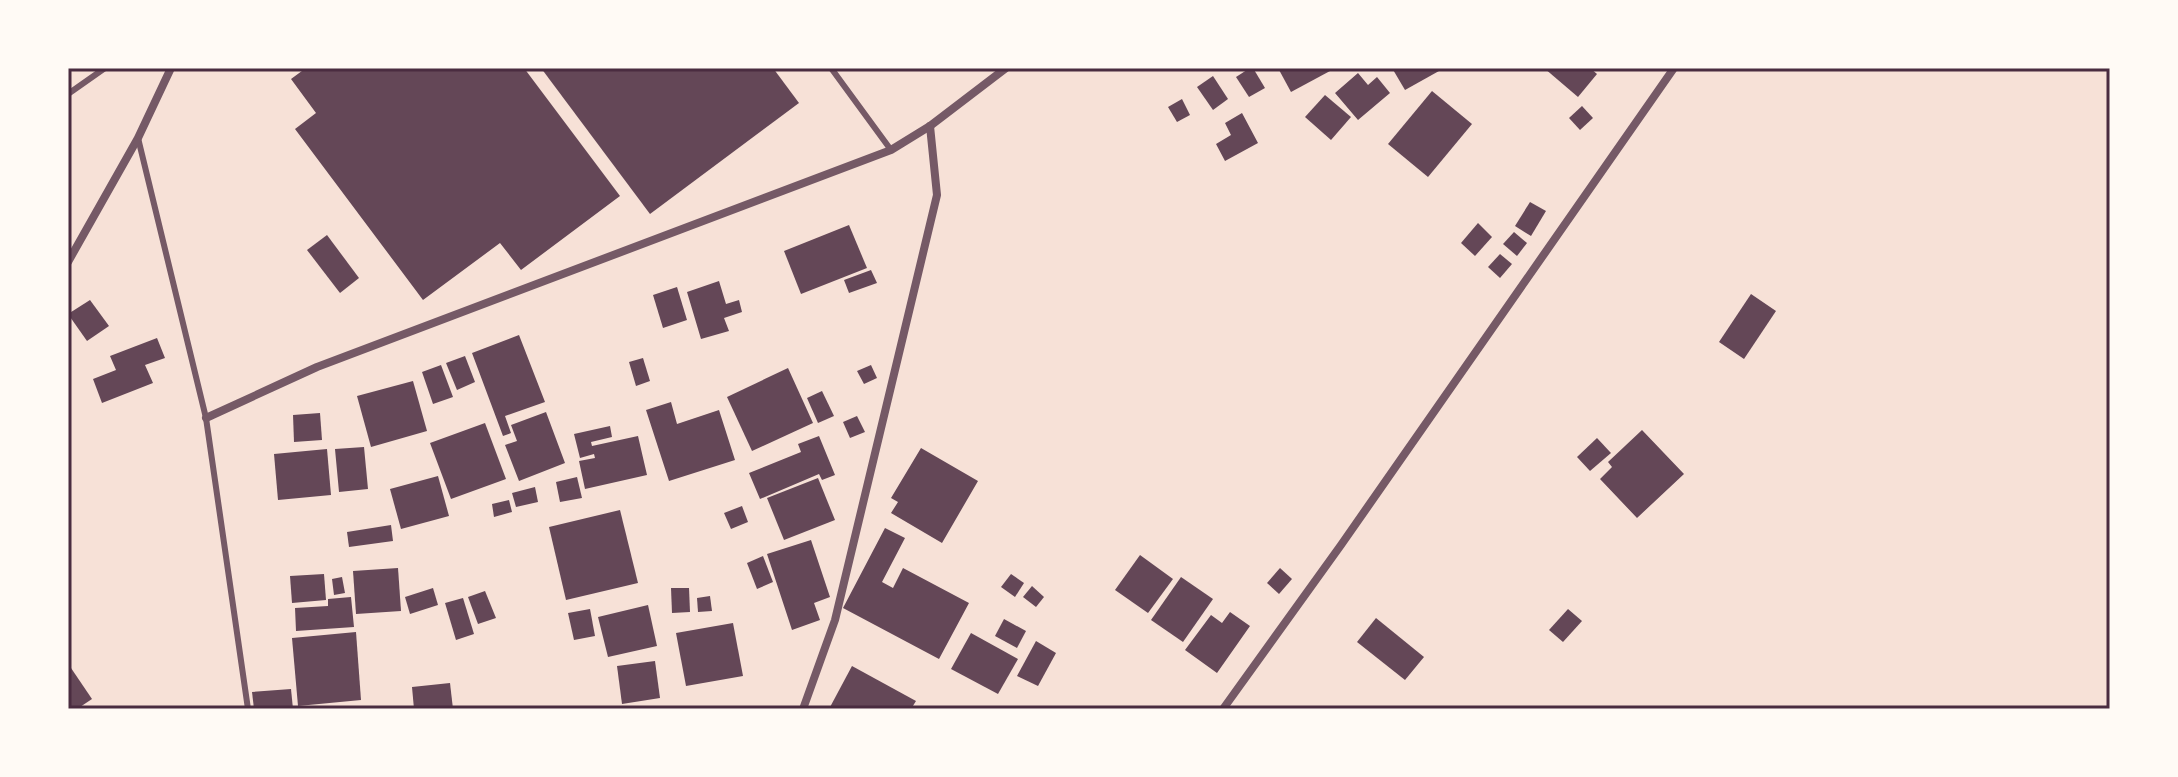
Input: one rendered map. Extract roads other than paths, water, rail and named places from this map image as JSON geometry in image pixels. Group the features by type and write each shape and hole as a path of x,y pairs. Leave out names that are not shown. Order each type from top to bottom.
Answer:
{"street":[{"path":"68,262 138,138 171,68"},
{"path":"206,418 317,367 891,150 930,126 1006,68"},
{"path":"1223,709 1674,68"},
{"path":"803,709 835,620 937,195 930,126"}],"lane":[{"path":"68,94 105,68"},
{"path":"831,68 891,150"},
{"path":"138,138 206,418 248,709"}]}
